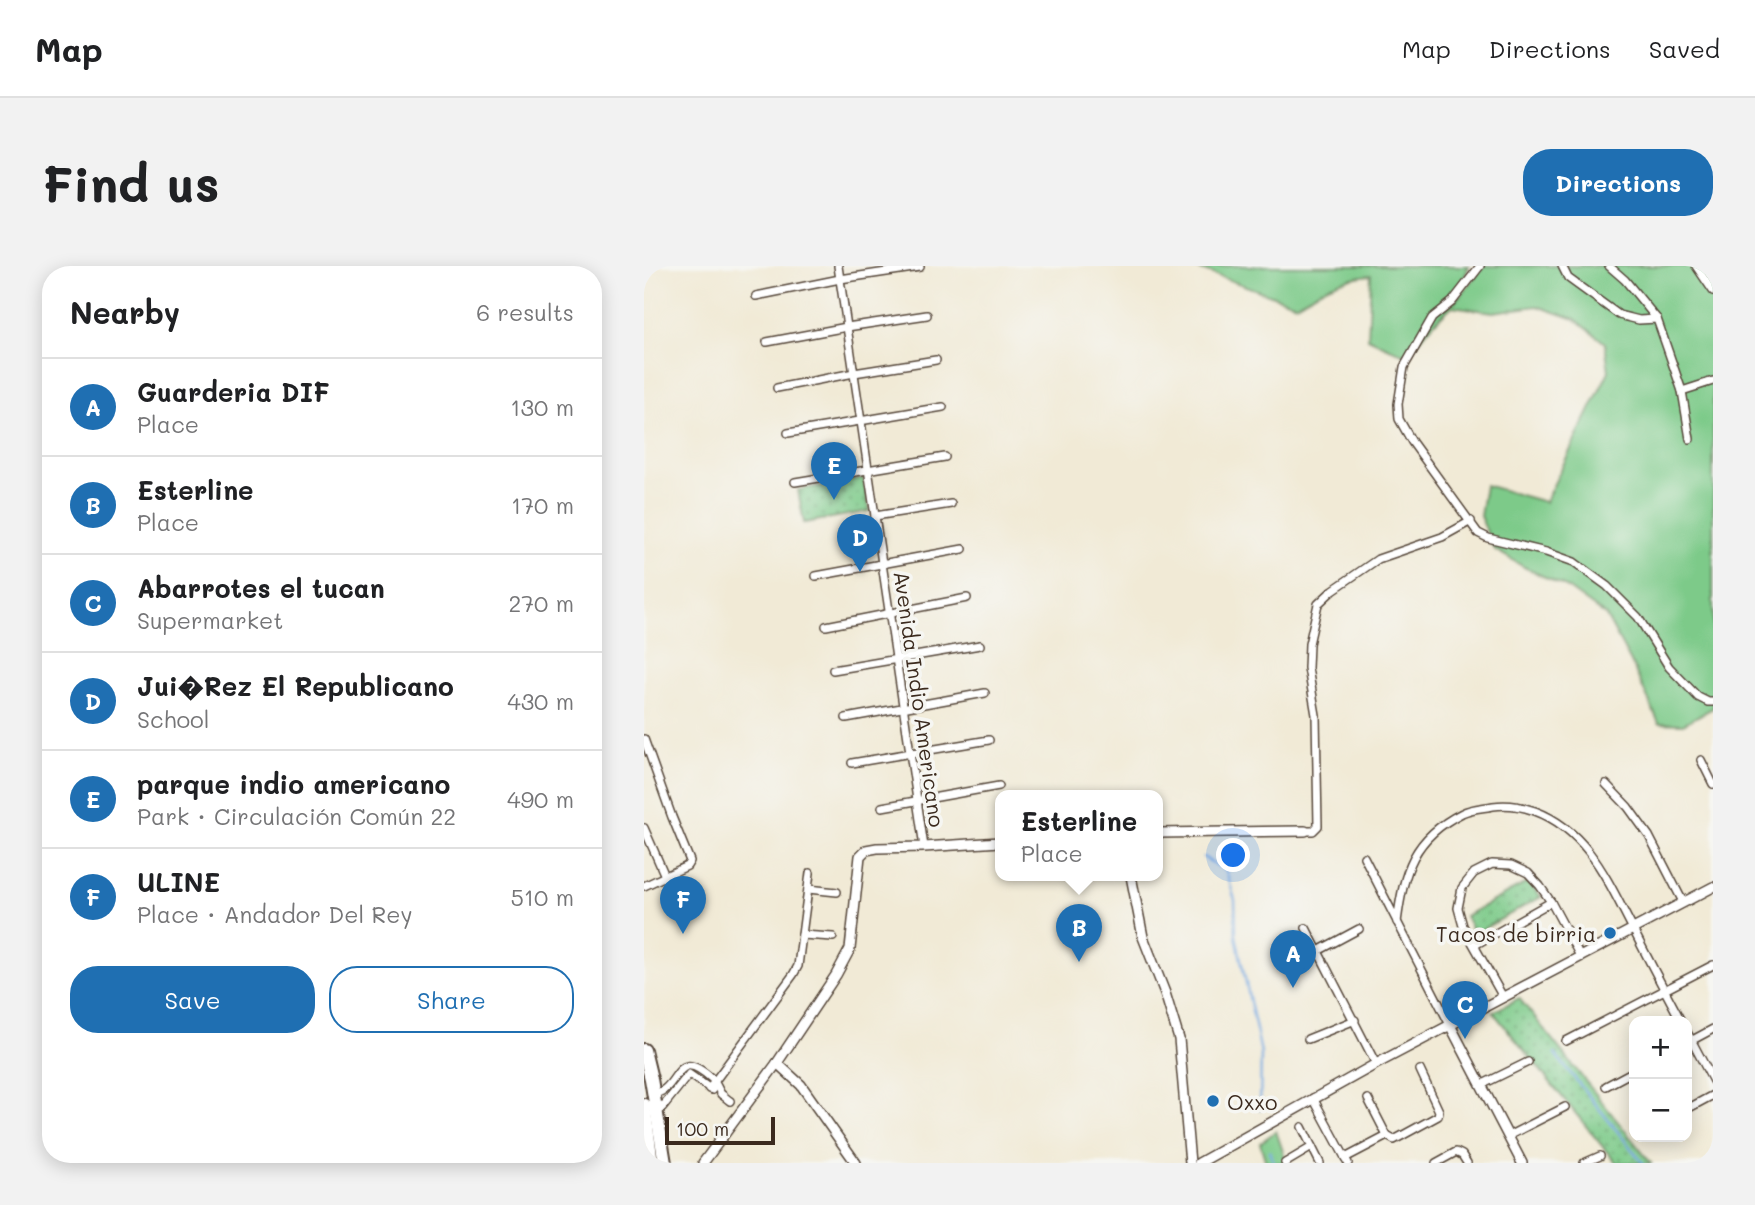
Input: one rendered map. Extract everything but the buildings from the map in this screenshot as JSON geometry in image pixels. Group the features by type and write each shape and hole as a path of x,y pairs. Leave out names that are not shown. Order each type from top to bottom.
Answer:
{"main road":[{"path":"644,1049 654,1094 662,1163"},
{"path":"644,1105 662,1163"}],"street":[{"name":"Avenida Indio Americano","path":"838,266 924,847"},
{"path":"1480,266 1452,302 1432,318 1404,367 1398,404 1399,419 1412,442 1478,533 1574,562 1606,586 1638,617 1669,667 1698,697 1713,702"},
{"path":"1562,266 1568,278 1619,315 1639,320 1657,319"},
{"path":"1609,266 1625,280 1657,319 1682,391 1690,439"},
{"path":"1696,266 1713,291"},
{"path":"756,296 840,279 920,267"},
{"path":"766,342 927,315"},
{"path":"777,388 936,360"},
{"path":"1682,391 1713,381"},
{"path":"788,433 943,407"},
{"path":"794,482 945,457"},
{"path":"875,516 951,504"},
{"path":"1163,833 1313,831 1318,826 1316,715 1308,668 1309,644 1318,604 1333,590 1378,559 1442,537 1471,521"},
{"path":"816,576 964,549"},
{"path":"826,626 967,598"},
{"path":"833,670 980,645"},
{"path":"846,718 985,693"},
{"path":"644,739 690,861 687,866 644,886"},
{"path":"852,763 989,740"},
{"path":"1701,760 1713,784"},
{"path":"1606,784 1628,807 1649,836 1683,902"},
{"path":"883,807 999,786"},
{"path":"1397,922 1405,877 1426,838 1444,822 1467,811 1498,805 1517,805 1548,816 1573,833 1588,849 1602,870 1678,1016"},
{"path":"644,828 665,876"},
{"path":"704,1163 777,1063 836,975 850,948 860,856 866,850 877,848 995,842"},
{"path":"1364,857 1522,1163"},
{"path":"1503,997 1463,926 1458,908 1462,888 1474,873 1492,864 1511,865 1528,873 1551,902 1580,956"},
{"path":"709,1089 798,966 810,873"},
{"path":"1132,881 1143,937 1165,993 1179,1039 1190,1163"},
{"path":"1199,1163 1376,1064 1713,887"},
{"path":"808,889 837,892"},
{"path":"1475,945 1551,902"},
{"path":"1306,928 1376,1064"},
{"path":"1318,951 1359,929"},
{"path":"802,934 833,937"},
{"path":"1566,1041 1713,965"},
{"path":"1308,1039 1355,1020"},
{"path":"1692,1040 1713,1029"},
{"path":"1692,1047 1713,1081"},
{"path":"1481,1085 1528,1062"},
{"path":"777,1063 801,1085 856,1163"},
{"path":"654,1094 663,1091 683,1067 687,1066 709,1089 719,1092 730,1101"},
{"path":"1368,1099 1387,1136 1397,1139 1439,1114 1420,1070"},
{"path":"691,1071 715,1081 719,1092"},
{"path":"657,1114 691,1071"},
{"path":"1606,1086 1629,1074"},
{"path":"1692,1106 1713,1095"},
{"path":"1313,1098 1347,1161 1387,1136"},
{"path":"1508,1136 1565,1107"},
{"path":"1302,1127 1320,1163"},
{"path":"1285,1163 1312,1147"},
{"path":"1436,1163 1456,1152 1462,1154 1467,1163"},
{"path":"1584,1163 1600,1156"},
{"path":"1707,1163 1713,1160"}],"green space":[{"path":"1190,266 1469,266 1454,303 1484,266 1713,266 1713,708 1683,724 1659,723 1606,616 1566,587 1494,549 1480,516 1485,485 1545,502 1609,371 1605,343 1575,319 1537,306 1493,312 1452,306 1407,356 1368,338 1371,275 1332,285 1296,304"},
{"path":"863,478 870,511 804,523 798,490"},
{"path":"1528,882 1541,897 1474,934 1465,916"},
{"path":"1519,998 1629,1136 1629,1142 1634,1142 1651,1163 1616,1163 1493,1012"},
{"path":"1276,1131 1287,1163 1266,1163 1260,1143"}],"waterway":[{"path":"1203,857 1226,871 1235,900 1236,936 1261,1053 1260,1110"},
{"path":"1555,1054 1643,1163"},
{"path":"1269,1151 1274,1163"}],"place":[{"name":"parque indio americano","path":"834,500"},
{"name":"Jui�Rez El Republicano","path":"860,572"},
{"name":"Tacos de birria","path":"1610,933"},
{"name":"ULINE","path":"683,934"},
{"name":"Esterline","path":"1079,962"},
{"name":"Guarderia DIF","path":"1293,988"},
{"name":"Abarrotes el tucan","path":"1465,1039"},
{"name":"Oxxo","path":"1213,1101"}]}
